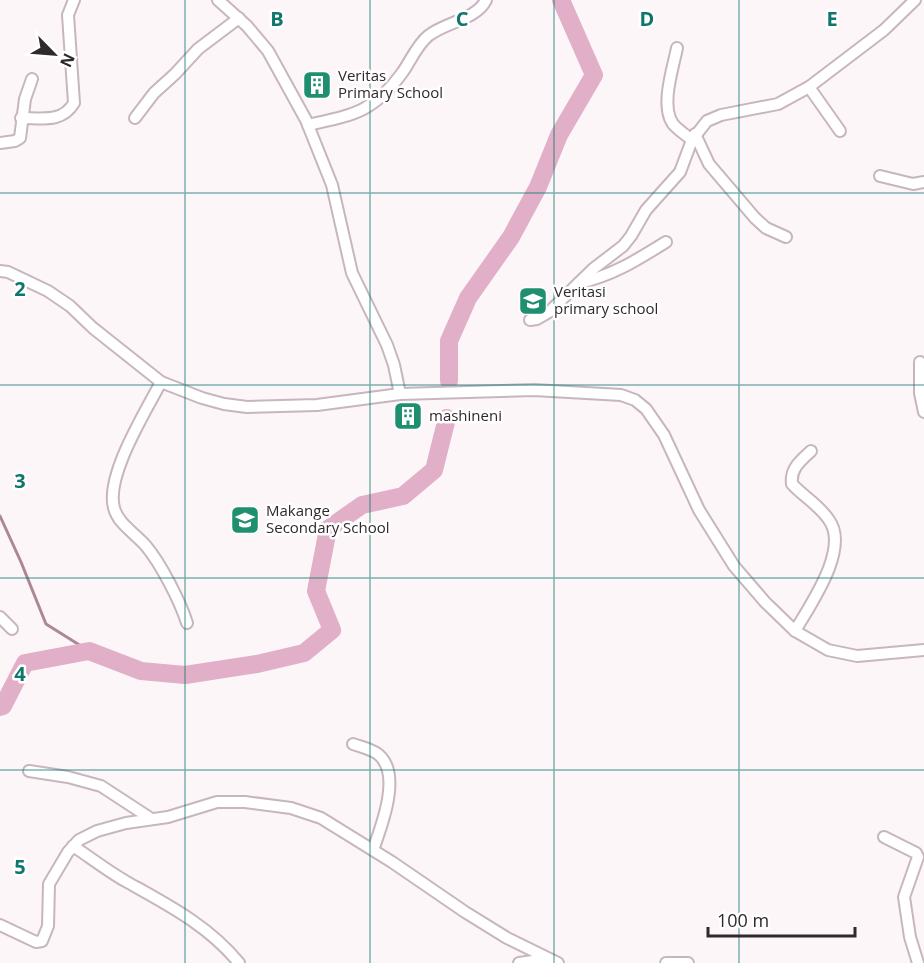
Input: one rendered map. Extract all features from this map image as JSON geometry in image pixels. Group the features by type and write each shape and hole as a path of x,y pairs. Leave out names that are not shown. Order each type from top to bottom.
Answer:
{"street":[{"path":"21,118 60,117 68,113 74,103 68,15 74,0"},
{"path":"218,0 239,18 268,51 308,125 332,185 352,273 387,345 400,394"},
{"path":"308,125 356,114 368,107 384,94 402,73 425,38 436,30 479,10 486,0"},
{"path":"530,320 549,312 593,268 623,246 646,210 680,172 693,137 706,121 721,115 778,104 809,87 884,30 915,0"},
{"path":"135,118 154,93 176,74 198,49 239,18"},
{"path":"676,48 669,86 669,114 672,123 693,137 709,164 766,228 786,237"},
{"path":"0,144 20,138 21,118 32,79"},
{"path":"809,87 840,131"},
{"path":"880,176 913,184 924,182"},
{"path":"578,283 598,279 621,270 666,242"},
{"path":"0,271 8,272 48,291 70,306 93,328 161,382 224,404 247,407 317,405 400,394 534,390 621,395 635,400 646,409 664,435 699,510 734,566 765,602 795,631 828,650 857,656 924,650"},
{"path":"920,362 920,393 924,412"},
{"path":"161,382 131,439 116,474 112,499 114,511 147,547 164,575 181,604 187,623"},
{"path":"795,631 826,575 836,543 835,532 829,520 792,484 791,477 795,467 811,451"},
{"path":"0,617 12,629"},
{"path":"352,744 378,754 388,772 385,815 373,850"},
{"path":"29,771 68,777 101,786 150,818"},
{"path":"0,925 36,942 42,941 48,926 49,884 74,846 97,831 150,818 168,817 217,802 245,802 282,807 321,818 507,938 553,961"},
{"path":"884,837 910,849 918,857 904,897 910,938 918,963"},
{"path":"74,846 126,882 169,904 216,937 239,963"},
{"path":"519,963 553,961"},
{"path":"666,963 688,963"}],"waterway":[{"path":"449,381 449,341 468,298 511,237 538,187 559,135 594,75 561,0"},
{"path":"0,707 3,706 25,663 89,651 141,671 185,675 257,664 304,653 332,630 316,591 328,529 362,505 403,496 434,470 447,418"},
{"path":"0,516 46,624 89,651"}],"place":[{"name":"Veritas Primary School","path":"317,85"},
{"name":"Veritasi primary school","path":"533,301"},
{"name":"mashineni","path":"408,416"},
{"name":"Makange Secondary School","path":"245,520"}]}
